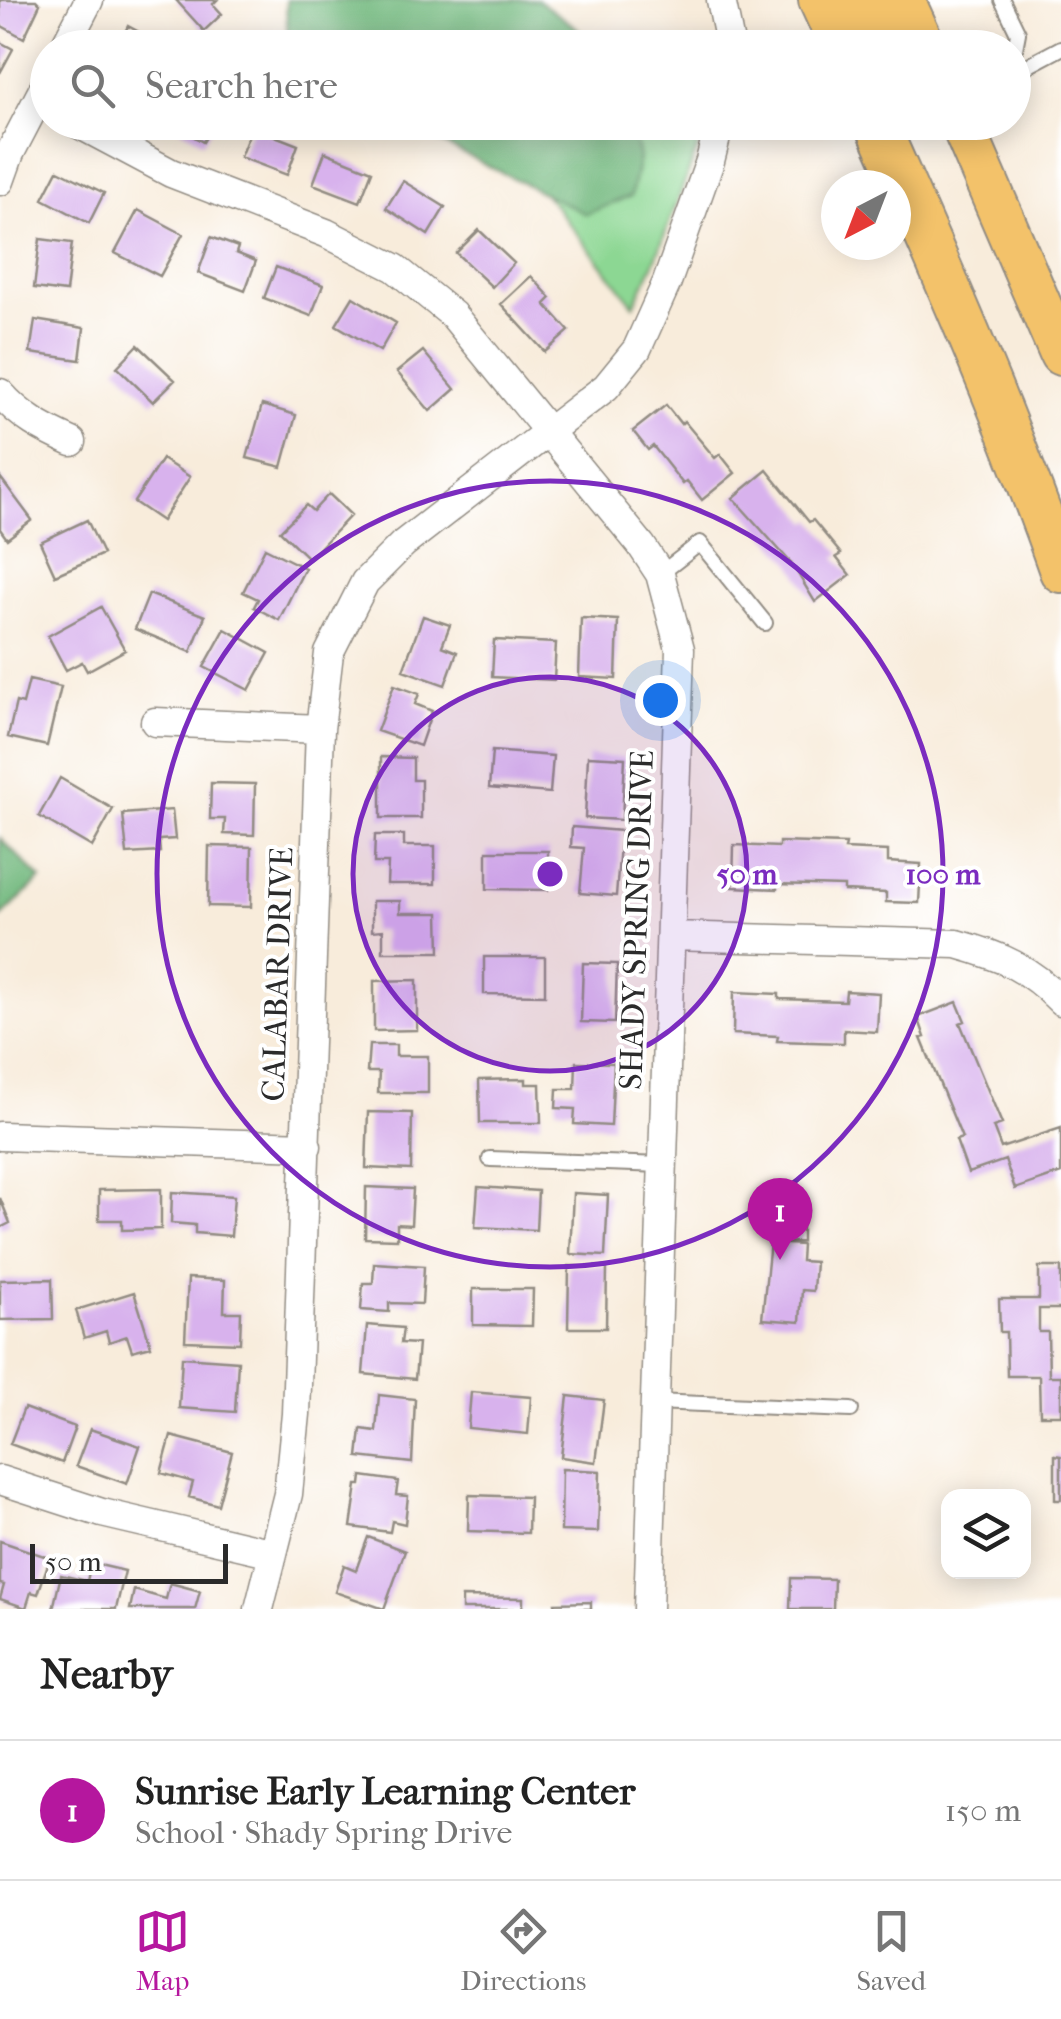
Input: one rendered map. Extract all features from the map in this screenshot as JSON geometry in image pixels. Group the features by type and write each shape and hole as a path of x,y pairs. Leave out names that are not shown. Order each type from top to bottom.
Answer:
{"main road":[{"path":"820,0 834,30"},
{"path":"862,0 877,30"},
{"path":"902,0 916,30"},
{"path":"884,140 942,269 1061,571"},
{"path":"968,140 1061,354"}],"street":[{"path":"73,30 89,0"},
{"path":"720,0 727,30"},
{"path":"0,181 10,154 30,120"},
{"name":"SHADY SPRING DRIVE","path":"109,140 171,173 326,232 395,268 453,315 660,574 680,649 648,1609"},
{"name":"CALABAR DRIVE","path":"259,1609 288,1494 296,1414 320,729 330,653 365,582 402,544 606,386 637,349 667,282 715,140"},
{"path":"0,392 16,411 42,429 72,442"},
{"path":"155,722 320,729"},
{"path":"671,936 957,944 988,952 1038,978 1061,1002"},
{"path":"0,1136 307,1146"},
{"path":"0,1480 102,1513 273,1553"}],"lane":[{"path":"1002,0 1017,30"},
{"path":"1031,64 1061,48"},
{"path":"660,574 700,544 766,623"},
{"path":"490,1159 662,1165"},
{"path":"654,1402 851,1410"}],"green space":[{"path":"286,0 538,0 579,30 287,30"},
{"path":"436,140 635,140 639,158 631,196 586,214"},
{"path":"490,140 690,140 699,144 655,261 634,305 507,146"},
{"path":"0,838 41,879 0,918"}],"building":[{"path":"0,0 36,0 40,4 24,38 0,25"},
{"path":"176,0 217,0 213,4 222,14 203,30"},
{"path":"0,42 13,49 0,73"},
{"path":"247,140 285,140 298,145 287,175 240,157"},
{"path":"325,152 372,171 360,202 313,184"},
{"path":"58,170 104,193 89,223 43,199"},
{"path":"403,181 445,207 428,235 386,208"},
{"path":"138,210 183,234 160,276 115,253"},
{"path":"479,230 514,263 492,287 456,253"},
{"path":"211,237 238,247 236,253 256,261 245,291 198,273"},
{"path":"40,239 72,243 66,292 34,288"},
{"path":"276,267 323,285 311,316 264,298"},
{"path":"531,276 551,298 545,304 569,331 545,352 501,304"},
{"path":"353,297 396,323 380,351 336,325"},
{"path":"35,320 84,328 80,360 30,353"},
{"path":"138,345 175,380 153,402 117,367"},
{"path":"423,351 455,389 430,411 397,372"},
{"path":"262,405 296,415 282,467 247,458"},
{"path":"666,405 715,458 720,454 735,473 702,500 687,481 683,484 653,446 648,450 633,431"},
{"path":"162,459 190,477 162,521 134,502"},
{"path":"767,470 841,554 836,557 850,575 815,602 792,564 733,498"},
{"path":"0,477 32,520 7,539 0,529"},
{"path":"329,494 351,515 309,559 280,531 306,505 313,511"},
{"path":"87,520 103,554 55,575 40,542"},
{"path":"265,548 305,568 279,620 254,607 258,599 243,592"},
{"path":"149,594 205,616 191,652 135,629"},
{"path":"101,607 125,650 87,671 82,662 66,670 48,636"},
{"path":"423,616 450,625 442,646 457,652 445,685 403,670"},
{"path":"581,618 618,620 616,679 579,677"},
{"path":"225,629 269,653 249,690 204,667"},
{"path":"494,640 556,643 554,680 492,677"},
{"path":"29,680 61,687 47,746 8,737 16,702 23,704"},
{"path":"394,685 419,694 415,704 432,711 420,746 377,731"},
{"path":"492,751 553,756 550,793 489,788"},
{"path":"588,756 625,758 622,820 585,818"},
{"path":"381,757 413,758 413,780 421,780 421,818 381,818"},
{"path":"60,778 113,809 92,847 39,816"},
{"path":"211,783 255,784 254,835 224,834 225,819 210,819"},
{"path":"172,810 175,839 159,840 160,852 127,854 123,814"},
{"path":"572,827 621,831 616,896 580,893 584,848 571,847"},
{"path":"375,835 404,835 404,846 435,846 435,884 387,884 388,863 374,863"},
{"path":"779,842 846,844 845,849 888,851 888,862 921,864 919,903 886,902 886,893 844,891 844,886 733,887 734,845 779,847"},
{"path":"209,846 252,847 251,907 208,906"},
{"path":"487,851 548,851 548,890 487,889"},
{"path":"372,901 400,901 400,913 439,913 440,952 383,952 383,930 372,931"},
{"path":"484,957 545,957 545,995 484,994"},
{"path":"583,963 617,964 615,1023 581,1022"},
{"path":"417,980 417,1030 374,1031 374,981"},
{"path":"846,991 879,993 877,1032 844,1030 844,1043 777,1041 778,1036 733,1034 734,992 779,994 779,999 845,1001"},
{"path":"957,1002 965,1021 960,1023 1002,1124 993,1127 1001,1148 1061,1128 1061,1173 1015,1189 1005,1160 968,1173 956,1140 962,1138 921,1038 925,1037 918,1017"},
{"path":"369,1045 396,1045 396,1056 428,1056 428,1093 378,1093 379,1072 367,1072"},
{"path":"576,1062 614,1063 611,1126 574,1124 575,1109 556,1108 557,1089 575,1089"},
{"path":"526,1079 526,1084 540,1084 541,1123 480,1123 479,1080"},
{"path":"368,1112 412,1113 411,1170 366,1168"},
{"path":"366,1187 413,1189 411,1225 397,1224 397,1239 365,1238"},
{"path":"478,1187 538,1191 536,1230 475,1227"},
{"path":"161,1189 161,1229 122,1230 122,1220 99,1220 99,1190"},
{"path":"172,1192 234,1196 231,1236 195,1233 195,1225 171,1223"},
{"path":"573,1193 608,1195 605,1256 570,1254"},
{"path":"0,1198 10,1223 0,1228"},
{"path":"802,1217 802,1242 773,1243 802,1245 801,1261 815,1262 813,1291 802,1290 800,1322 762,1319 769,1219"},
{"path":"374,1263 424,1266 422,1304 389,1303 389,1312 361,1310 363,1283 373,1283"},
{"path":"569,1266 607,1267 606,1328 568,1328"},
{"path":"1039,1267 1061,1267 1061,1309 1039,1309 1039,1332 1048,1332 1049,1376 1061,1376 1061,1415 1040,1415 1039,1376 1007,1376 1006,1332 1000,1332 999,1299 1039,1299"},
{"path":"188,1278 225,1280 224,1312 241,1312 240,1343 185,1341"},
{"path":"52,1279 53,1319 0,1320 0,1280"},
{"path":"473,1289 533,1289 532,1326 473,1325"},
{"path":"134,1292 151,1346 132,1351 127,1336 109,1342 106,1331 84,1338 76,1310"},
{"path":"367,1325 403,1328 401,1343 418,1344 415,1379 363,1374"},
{"path":"182,1357 238,1361 235,1412 179,1408"},
{"path":"471,1392 531,1397 528,1434 468,1428"},
{"path":"379,1395 415,1399 412,1463 358,1457 361,1429 376,1431"},
{"path":"568,1396 604,1400 596,1462 561,1457"},
{"path":"24,1408 75,1427 62,1463 10,1444"},
{"path":"90,1429 140,1446 127,1484 76,1466"},
{"path":"171,1436 232,1452 218,1505 189,1497 193,1482 161,1473"},
{"path":"1055,1455 1061,1456 1061,1500 1055,1500"},
{"path":"562,1469 600,1471 598,1532 561,1531"},
{"path":"362,1476 398,1481 396,1495 408,1496 405,1524 392,1521 390,1532 351,1527"},
{"path":"469,1495 529,1497 528,1533 468,1531"},
{"path":"368,1537 405,1551 384,1609 335,1592 344,1565 356,1570"},
{"path":"0,1541 50,1558 38,1594 31,1592 26,1608 0,1599 4,1585 0,1584"},
{"path":"91,1563 125,1571 116,1609 53,1609 61,1575 87,1581"},
{"path":"791,1578 834,1579 833,1609 790,1609"},
{"path":"170,1583 200,1591 195,1609 130,1609 134,1590 166,1599"},
{"path":"462,1597 523,1598 523,1609 462,1609"},
{"path":"591,1602 591,1609 556,1609 555,1603"}],"place":[{"name":"Sunrise Early Learning Center","path":"780,1260"}]}
